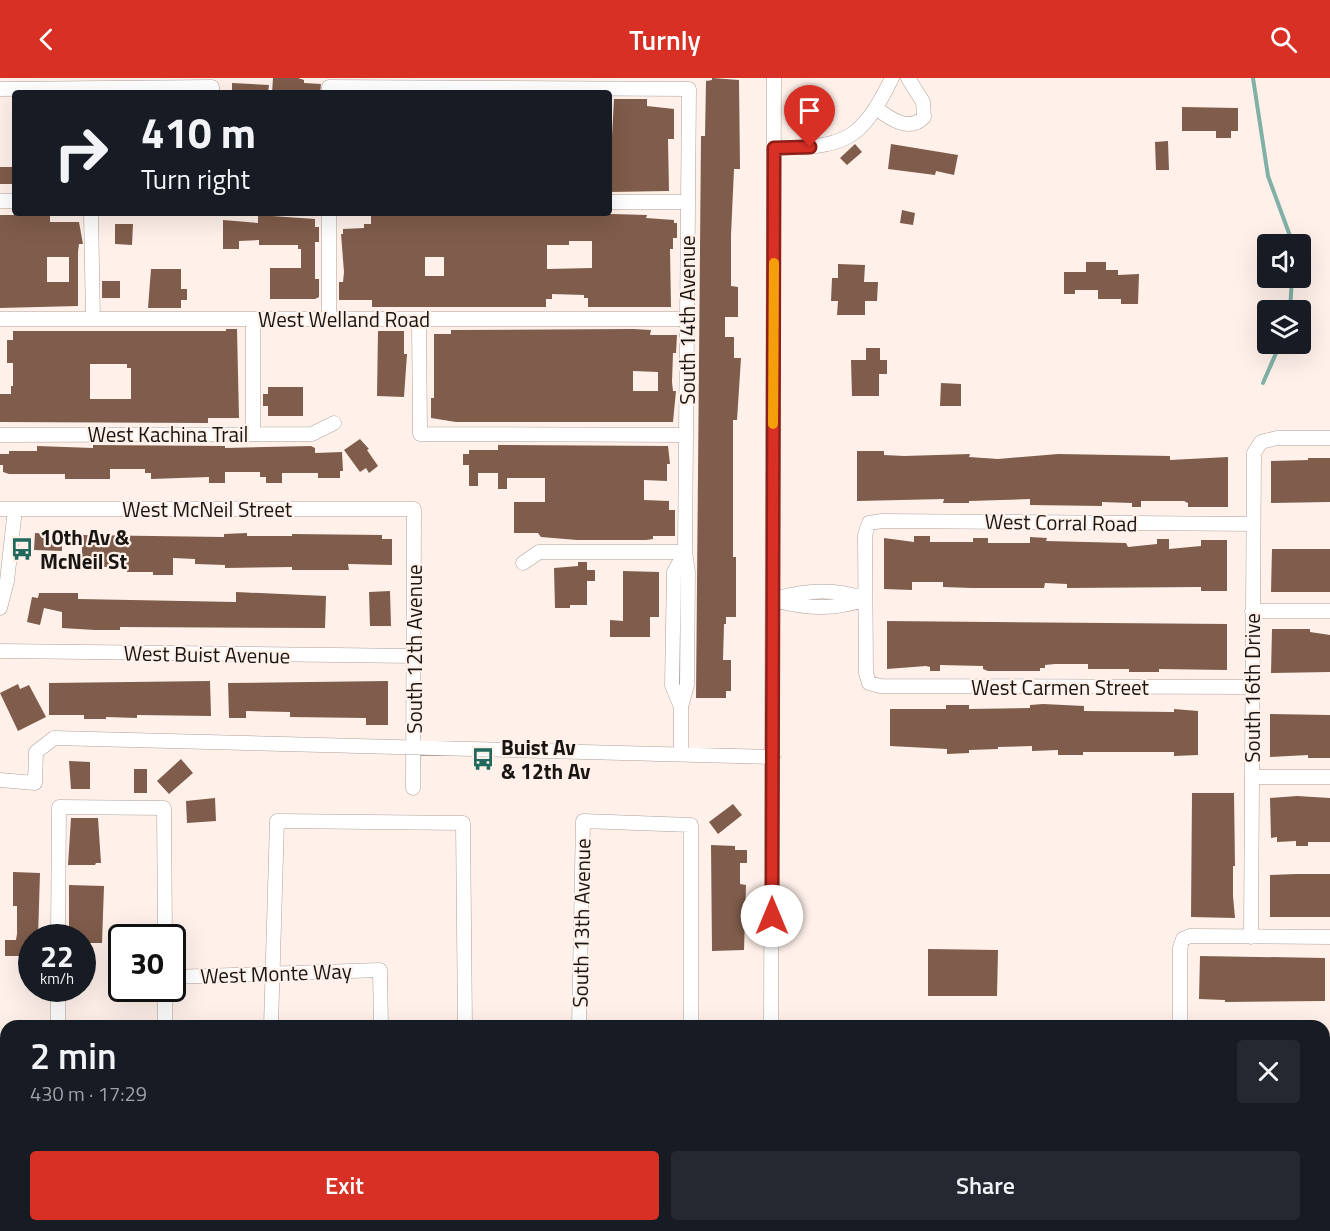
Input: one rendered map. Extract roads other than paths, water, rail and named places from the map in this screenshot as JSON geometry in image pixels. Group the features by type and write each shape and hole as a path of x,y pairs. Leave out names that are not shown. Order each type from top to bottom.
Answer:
{"street":[{"path":"771,1020 774,78"},
{"path":"774,148 836,144 858,131 876,108 892,78"},
{"path":"876,108 895,122 919,123 924,117 923,102 908,78"},
{"path":"0,89 212,90"},
{"name":"South 14th Avenue","path":"329,90 689,89 685,552 688,572 680,668 687,685 681,707 681,754"},
{"path":"612,202 687,202"},
{"path":"91,216 93,319"},
{"path":"329,216 330,318"},
{"name":"West Welland Road","path":"0,319 688,319"},
{"path":"253,319 253,434"},
{"path":"419,319 420,434 686,435"},
{"name":"West Kachina Trail","path":"0,435 312,434 333,423"},
{"name":"South 16th Drive","path":"1251,937 1254,453 1261,442 1277,438 1330,438"},
{"name":"West McNeil Street","path":"0,509 414,509"},
{"path":"0,608 7,581 15,509"},
{"name":"South 12th Avenue","path":"413,788 414,509"},
{"name":"West Corral Road","path":"865,599 865,535 869,523 882,520 1253,524"},
{"path":"523,563 539,552 685,552"},
{"path":"772,600 800,592 845,592 865,599"},
{"path":"824,592 824,607"},
{"path":"772,600 800,607 844,607 865,599"},
{"name":"West Carmen Street","path":"865,599 866,673 869,683 880,687 1252,687"},
{"path":"1252,611 1330,611"},
{"name":"West Buist Avenue","path":"0,651 414,656"},
{"path":"0,780 35,783 36,752 54,738 773,757"},
{"path":"1252,777 1330,777"},
{"path":"58,924 59,807 164,808 165,924"},
{"path":"271,1020 277,820 463,824 465,1020"},
{"name":"South 13th Avenue","path":"579,1020 583,820 691,825 691,1020"},
{"path":"1180,1020 1180,948 1183,939 1190,936 1330,937"},
{"name":"West Monte Way","path":"186,976 380,970 381,1020"},
{"path":"58,1002 58,1020"},
{"path":"165,1002 165,1020"}],"waterway":[{"path":"1253,78 1268,176 1289,234"},
{"path":"1291,288 1291,300"},
{"path":"1263,383 1276,354"}],"place":[{"name":"10th Av & McNeil St","path":"22,549"},
{"name":"Buist Av & 12th Av","path":"483,759"}]}
